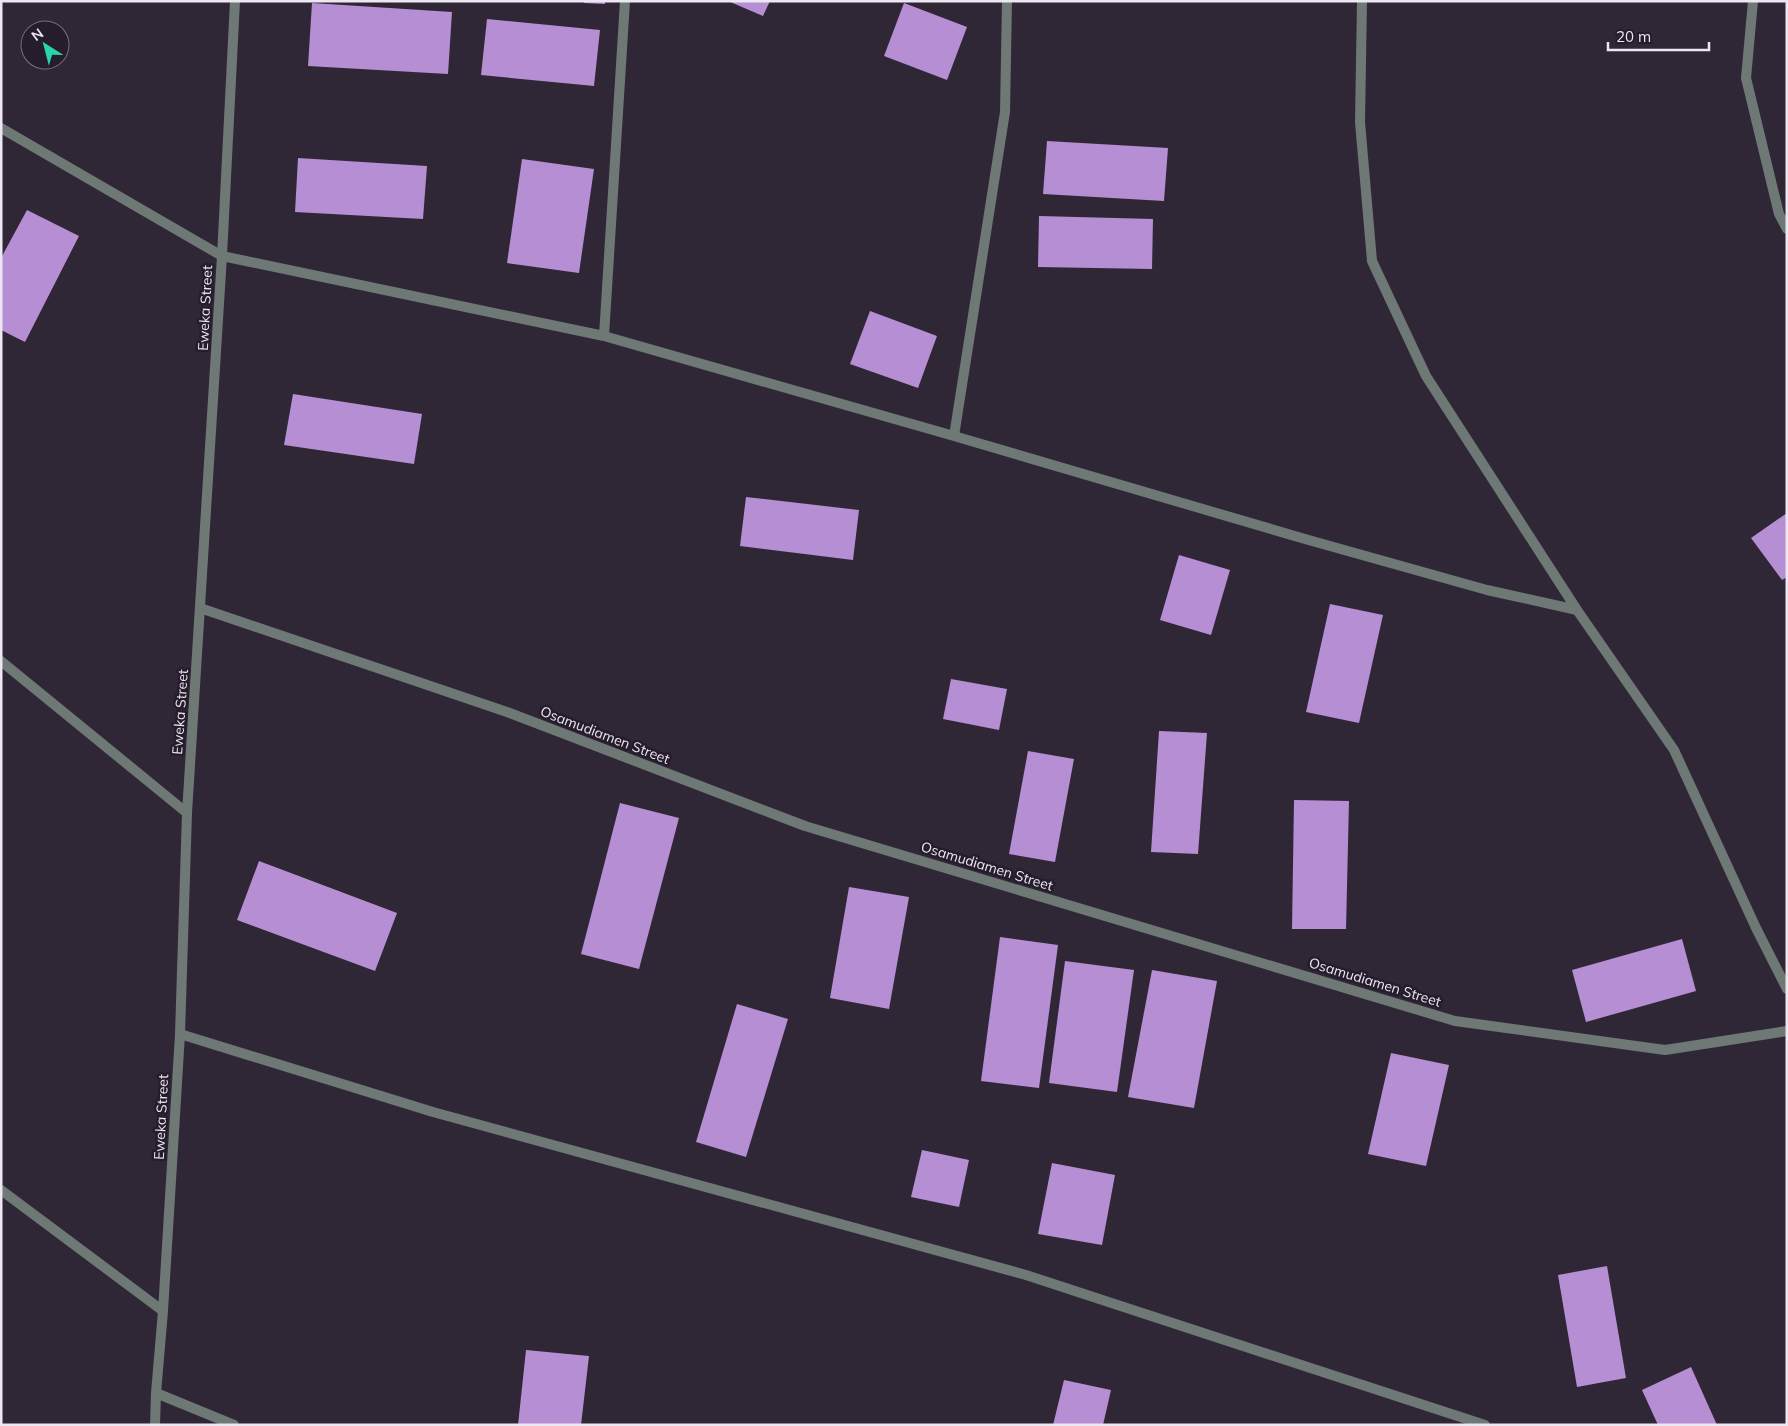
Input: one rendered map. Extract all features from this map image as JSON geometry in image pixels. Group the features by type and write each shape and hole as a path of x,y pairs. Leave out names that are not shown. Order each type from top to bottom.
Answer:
{"street":[{"name":"Eweka Street","path":"155,1425 180,1034 187,813 222,256 235,1"},
{"path":"604,336 625,1"},
{"path":"954,436 1005,112 1007,1"},
{"path":"1362,1 1360,122 1372,261 1426,376 1577,610 1674,750 1756,928 1787,989"},
{"path":"1753,1 1746,78 1779,214 1787,229"},
{"path":"1,128 222,256 604,336 1410,569 1487,590 1577,610"},
{"name":"Osamudiamen Street","path":"200,608 507,712 806,826 1455,1021 1665,1050 1787,1031"},
{"path":"1,661 187,813"},
{"path":"180,1034 433,1112 1026,1275 1485,1425"},
{"path":"1,1190 163,1310"},
{"path":"156,1394 234,1425"}],"building":[{"path":"584,1 605,1 605,4 584,3"},
{"path":"728,1 770,1 763,16"},
{"path":"312,3 452,12 448,74 308,66"},
{"path":"904,3 967,27 947,80 884,56"},
{"path":"487,19 600,30 594,86 481,75"},
{"path":"1047,141 1168,148 1164,201 1043,194"},
{"path":"298,158 427,166 423,219 295,212"},
{"path":"522,159 594,169 579,273 507,263"},
{"path":"27,210 79,236 25,342 1,330 1,258"},
{"path":"1039,216 1153,219 1152,269 1038,267"},
{"path":"870,311 937,336 918,388 850,364"},
{"path":"293,394 422,414 414,464 284,445"},
{"path":"746,497 859,510 853,560 740,546"},
{"path":"1787,513 1787,577 1782,580 1751,538"},
{"path":"1179,555 1230,570 1211,635 1160,620"},
{"path":"1330,604 1383,615 1359,723 1306,712"},
{"path":"951,679 1007,689 999,730 943,719"},
{"path":"1159,731 1207,733 1198,854 1151,852"},
{"path":"1028,751 1074,759 1055,862 1009,854"},
{"path":"1294,800 1349,801 1346,929 1292,929"},
{"path":"620,803 679,818 639,969 581,954"},
{"path":"259,861 397,913 375,971 237,920"},
{"path":"849,887 909,897 889,1009 830,998"},
{"path":"1000,937 1058,945 1039,1088 981,1081"},
{"path":"1682,939 1696,991 1586,1022 1572,970"},
{"path":"1065,961 1134,970 1117,1092 1049,1083"},
{"path":"1152,970 1217,981 1194,1108 1128,1097"},
{"path":"737,1004 788,1019 746,1157 696,1142"},
{"path":"1391,1053 1449,1065 1426,1166 1368,1154"},
{"path":"922,1150 969,1160 959,1207 911,1197"},
{"path":"1052,1163 1115,1175 1102,1245 1038,1234"},
{"path":"1607,1266 1626,1378 1577,1387 1558,1275"},
{"path":"526,1350 589,1356 581,1425 518,1425"},
{"path":"1691,1367 1717,1425 1658,1425 1642,1390"},
{"path":"1064,1380 1111,1390 1103,1425 1053,1425"}]}
